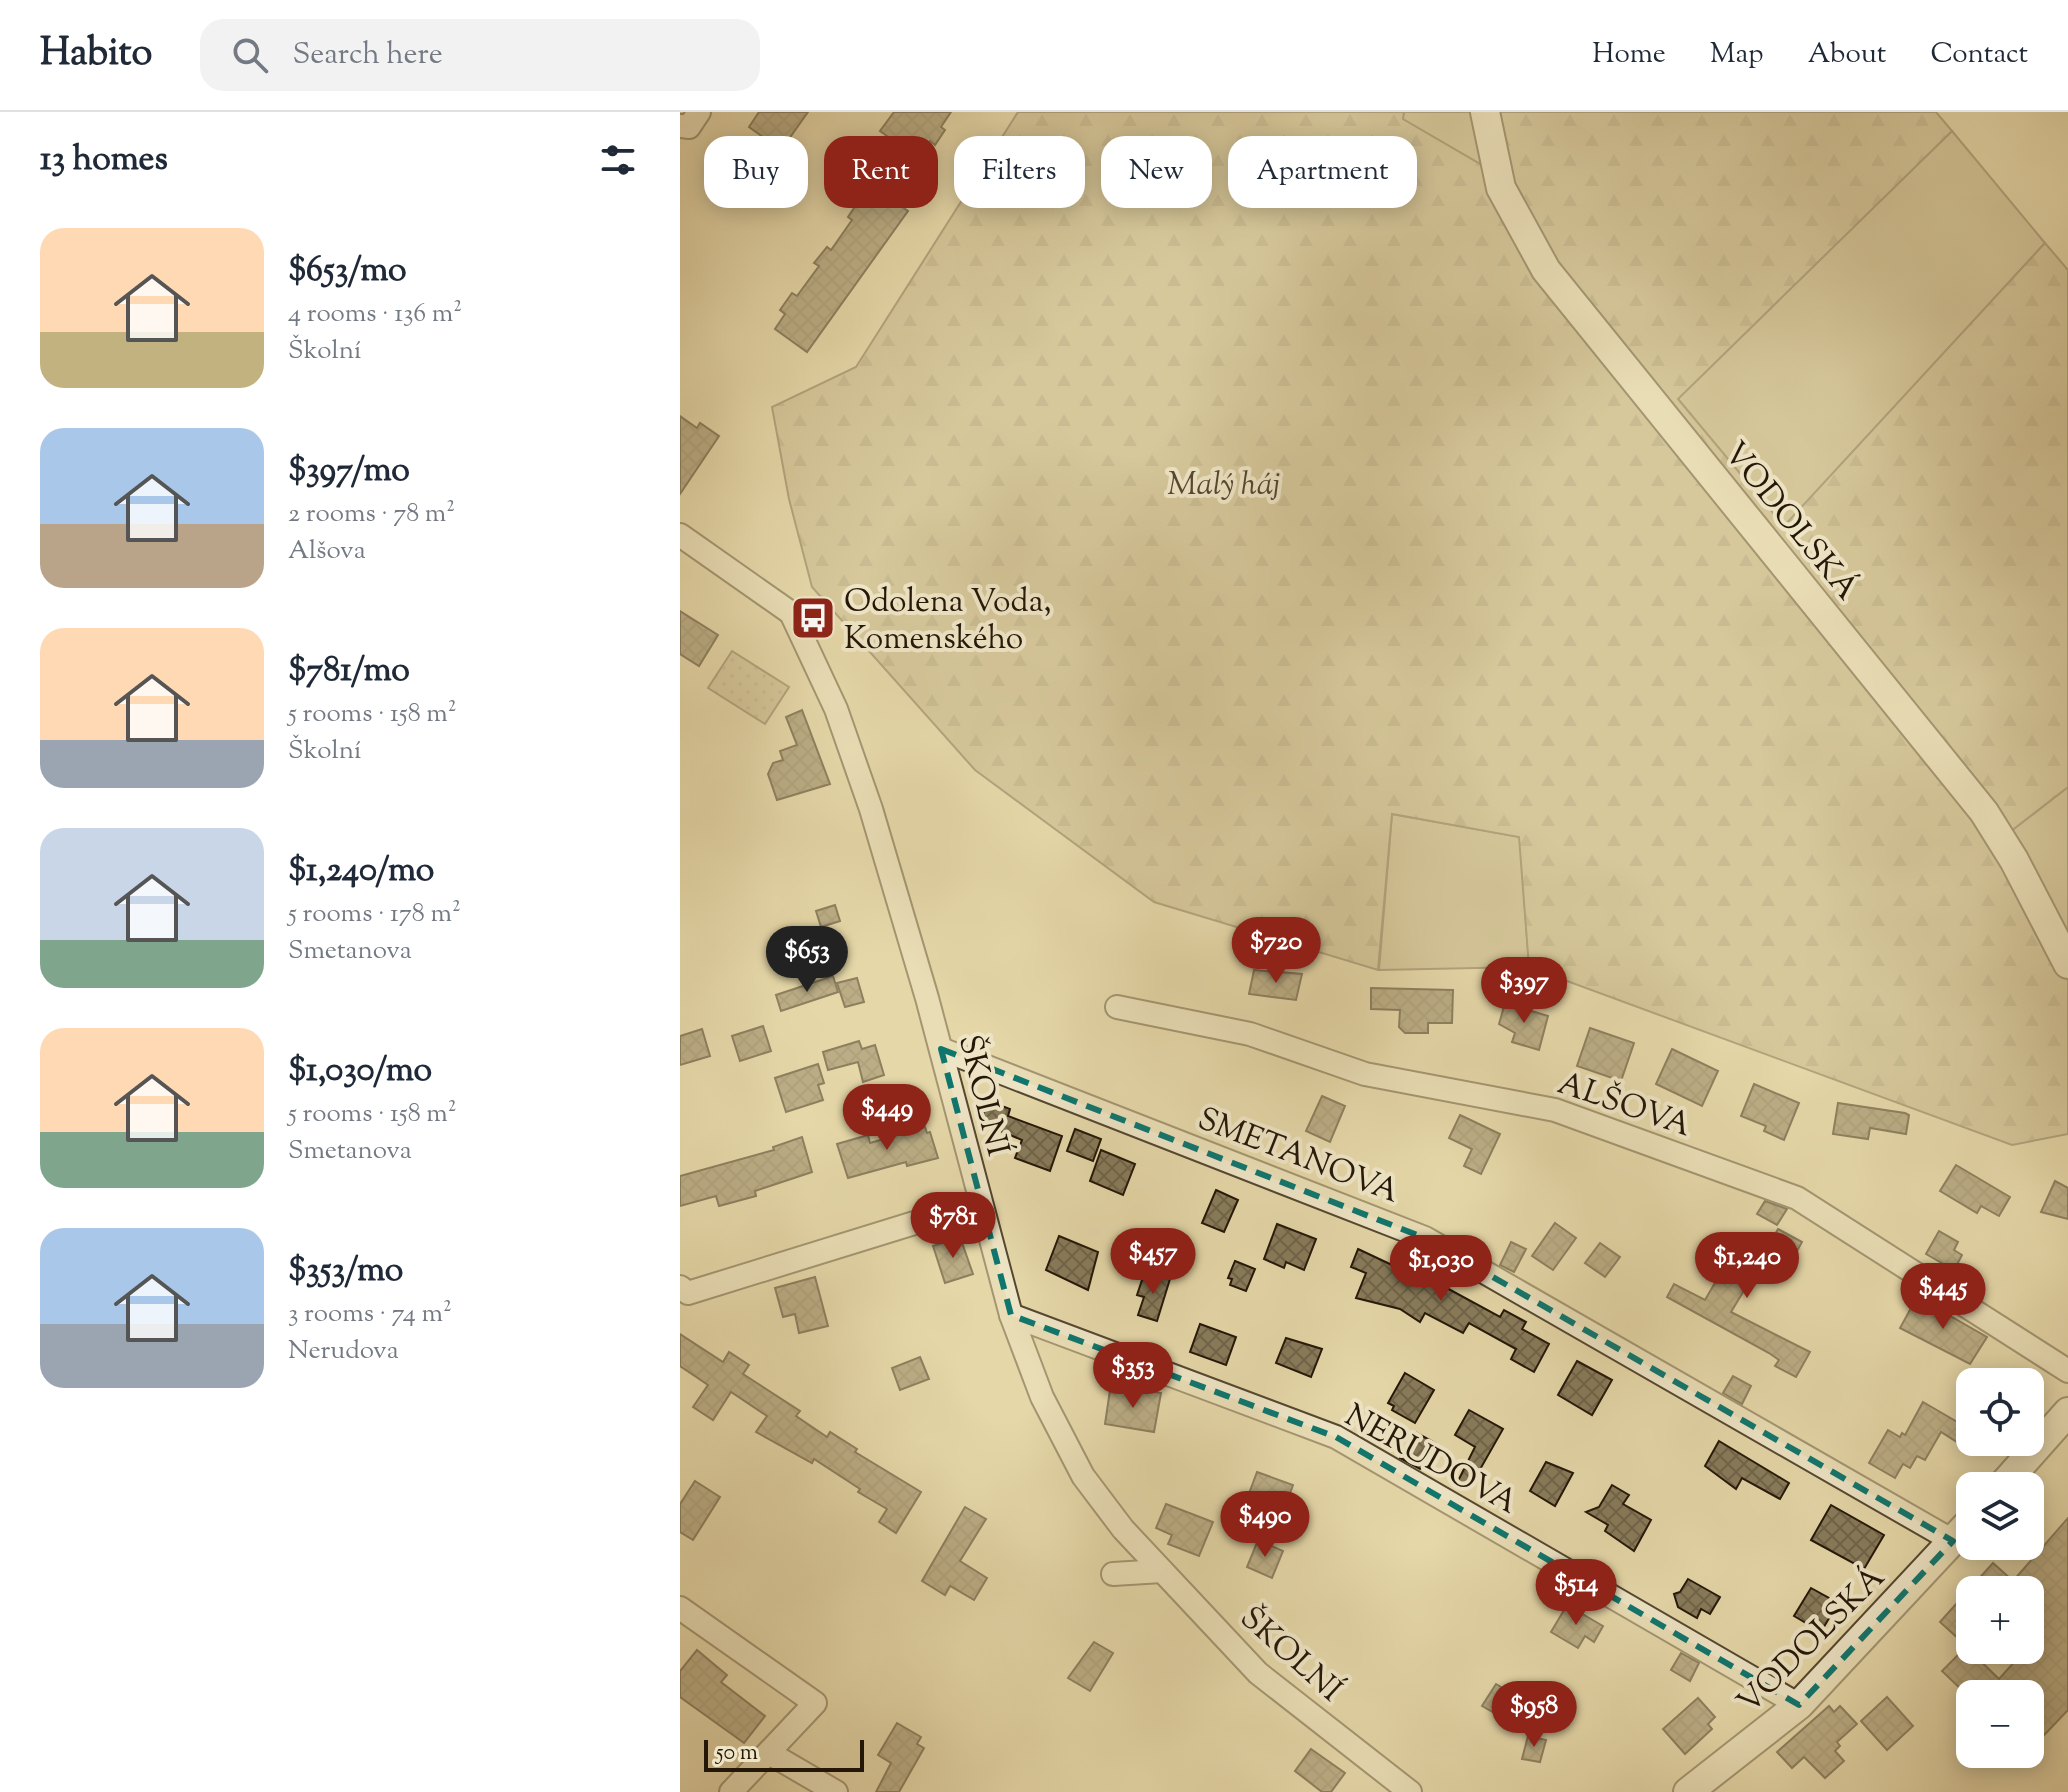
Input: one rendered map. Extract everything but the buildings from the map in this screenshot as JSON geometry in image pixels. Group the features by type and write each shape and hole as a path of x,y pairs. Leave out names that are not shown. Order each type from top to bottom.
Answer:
{"street":[{"name":"VODOLSKÁ","path":"1485,112 1501,188 1546,270 1984,812 2014,860 2068,964"},
{"name":"ŠKOLNÍ","path":"680,535 791,613 836,709 871,809 941,1049 979,1203 1011,1315 1042,1397 1083,1476 1123,1529 1258,1673 1410,1792"},
{"name":"ALŠOVA","path":"1117,1007 1250,1034 1365,1074 1555,1110 1797,1198 2068,1371"},
{"name":"SMETANOVA","path":"941,1049 1425,1238 1956,1528"},
{"path":"684,1290 979,1203"},
{"name":"NERUDOVA","path":"1011,1315 1336,1437 1799,1705"},
{"path":"2014,1472 2068,1412"},
{"name":"VODOLSKÁ","path":"1688,1792 1799,1705 1956,1536"},
{"path":"1113,1574 1162,1571"},
{"path":"680,1608 815,1703 731,1792"},
{"path":"769,1753 836,1792"}],"highlighted area":[{"path":"941,1049 1425,1238 1953,1541 1799,1705 1336,1437 1011,1315"}],"green space":[{"name":"Malý háj","path":"1018,112 1404,112 1403,119 1482,165 1475,112 1936,112 1952,131 1678,399 1784,526 2045,243 2068,270 2068,787 2006,835 2068,952 2068,1134 2012,1145 1529,967 1519,837 1392,814 1378,970 1154,902 975,770 812,587 789,499 772,407 856,367 957,208 1085,208 1085,136 1003,136"},
{"path":"1404,112 1475,112 1482,165 1402,119"},
{"path":"1952,131 2045,243 1784,527 1677,398"},
{"path":"732,651 789,687 765,724 708,688"},
{"path":"2068,787 2068,952 2006,835"},
{"path":"1392,814 1520,837 1529,967 1379,970"}],"place":[{"name":"Odolena Voda, Komenského","path":"813,618"}]}
